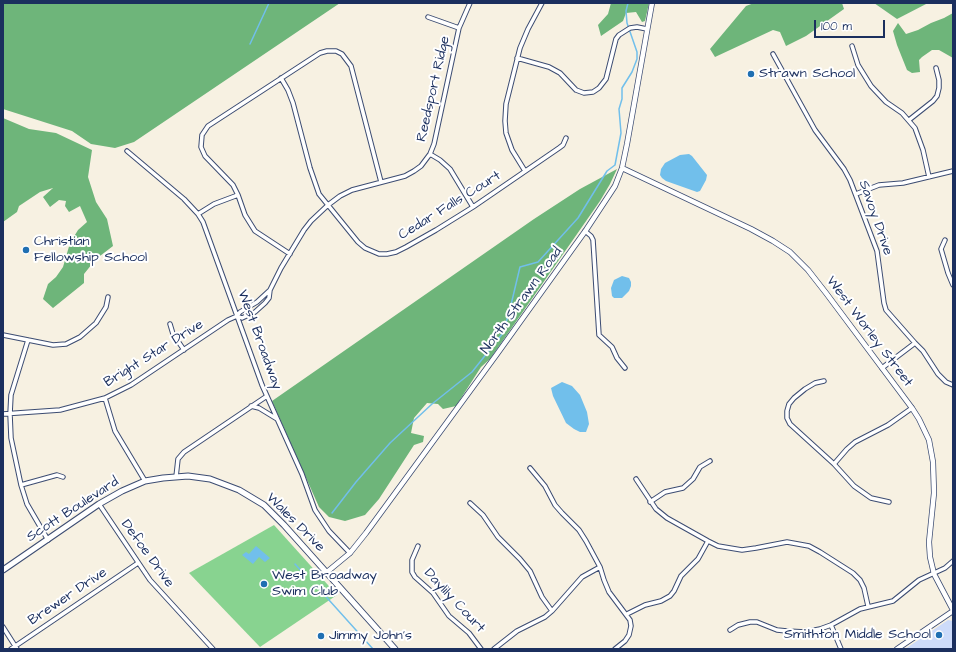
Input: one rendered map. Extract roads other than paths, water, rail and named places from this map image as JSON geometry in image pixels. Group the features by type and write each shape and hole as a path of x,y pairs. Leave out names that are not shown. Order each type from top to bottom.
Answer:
{"main road":[{"name":"Wales Drive","path":"176,477 188,476 210,480 239,490 250,496 264,505 327,572"},
{"name":"Scott Boulevard","path":"3,570 99,504 122,491 145,482 176,477"},
{"path":"327,572 395,649"}],"street":[{"name":"Reedsport Ridge","path":"270,290 269,298 255,312 242,318 237,316 240,312 258,302 270,290 281,268 311,221 328,205 340,196 352,190 405,176 414,172 421,166 430,154 434,144 459,28 470,3"},
{"path":"525,171 512,150 506,133 506,104 517,58 528,29 542,3"},
{"name":"North Strawn Road","path":"327,572 350,553 366,533 488,367 585,231 615,186 622,168 627,144 652,3"},
{"path":"428,17 459,28"},
{"path":"517,58 549,67 560,73 576,90 584,93 593,92 599,88 606,79 616,39 619,35 630,28 647,29"},
{"path":"852,46 858,65 871,86 886,102 902,113 915,128 919,136 929,177"},
{"path":"290,254 255,231 245,215 233,185 205,156 201,147 202,135 208,126 320,53 336,51 342,54 351,66 381,182"},
{"name":"Savoy Drive","path":"773,54 805,113 822,140 844,169 856,194 877,251 886,310 915,344 923,351 938,374 946,382 953,385"},
{"path":"909,120 937,96 939,80 936,68"},
{"name":"Cedar Falls Court","path":"281,78 293,103 319,194 358,242 365,248 379,254 387,254 406,247 473,207 559,148 563,145 566,138"},
{"name":"West Broadway","path":"127,151 184,199 198,214 206,229 267,396 302,474 315,510 329,531 350,553"},
{"path":"430,154 450,169 473,207"},
{"name":"West Worley Street","path":"622,168 751,229 790,252 808,270 912,408 929,440 933,462 934,493 929,542 934,574 953,611"},
{"path":"856,194 868,188 879,185 903,183 953,171"},
{"path":"198,214 214,204 238,195"},
{"path":"585,231 593,240 599,334 612,347 617,358 625,368"},
{"path":"945,240 941,249 953,285"},
{"path":"3,335 53,345 66,344 80,337 96,323 106,307 108,296"},
{"name":"Bright Star Drive","path":"3,414 60,410 104,398 132,384 228,320 237,316"},
{"path":"170,324 173,334 184,350"},
{"path":"28,340 11,395 10,414 13,453 27,504 48,540"},
{"path":"882,368 915,344"},
{"path":"824,380 815,383 794,398 789,404 787,418 790,424 795,431 834,464 854,486 879,501 889,502"},
{"path":"176,477 178,459 184,452 267,396"},
{"path":"104,398 115,431 145,482"},
{"path":"251,406 278,420"},
{"path":"834,464 855,442 888,425 912,408"},
{"path":"650,502 665,492 683,488 693,479 700,467 710,461"},
{"path":"530,468 545,486 555,505 579,530 600,567 609,592 630,620 630,632 625,641 615,649"},
{"path":"21,485 57,475 63,477"},
{"path":"636,479 656,509 667,518 708,541 725,547 742,550 787,542 809,546 853,573 860,580 864,588 868,606"},
{"path":"470,503 483,514 498,537 520,558 530,571 542,597 552,611"},
{"name":"Defoe Drive","path":"99,504 150,580 213,649"},
{"path":"627,614 645,605 661,601 670,596 681,576 698,559 708,541"},
{"name":"Daylily Court","path":"418,546 412,560 412,572 415,577 433,593 449,616 469,633 481,649"},
{"path":"730,630 738,625 750,622 766,625 777,630 805,632 820,629 868,606 885,604 893,601 919,580 945,568 953,561"},
{"name":"Brewer Drive","path":"11,649 138,563"},
{"path":"494,649 518,631 545,617 582,577 600,567"},
{"path":"897,649 953,611"},
{"path":"831,625 841,649"},
{"path":"3,627 16,647"}],"water":[{"path":"689,154 707,175 700,191 697,192 666,181 660,175 661,169 665,163 680,155"},
{"path":"622,276 629,278 631,286 629,291 622,298 614,298 612,296 611,288 614,280"},
{"path":"562,382 572,386 580,395 587,412 589,424 586,432 580,432 566,423 553,396 551,388"},
{"path":"256,546 270,558 265,562 259,557 253,564 242,555 246,552 249,554"}],"waterway":[{"path":"250,44 269,3"},
{"path":"332,513 356,482 390,443 432,404 472,372 503,333 520,267 538,262 578,218 607,171 615,165 621,133 619,109 622,99 622,88 632,72 637,59 637,52 627,23 626,11 628,3"},
{"path":"295,564 304,574"},
{"path":"320,590 373,649"}],"place":[{"name":"Strawn School","path":"751,74"},
{"name":"Christian Fellowship School","path":"26,250"},
{"name":"West Broadway Swim Club","path":"264,584"},
{"name":"Smithton Middle School","path":"939,635"},
{"name":"Jimmy John's","path":"321,636"}]}
